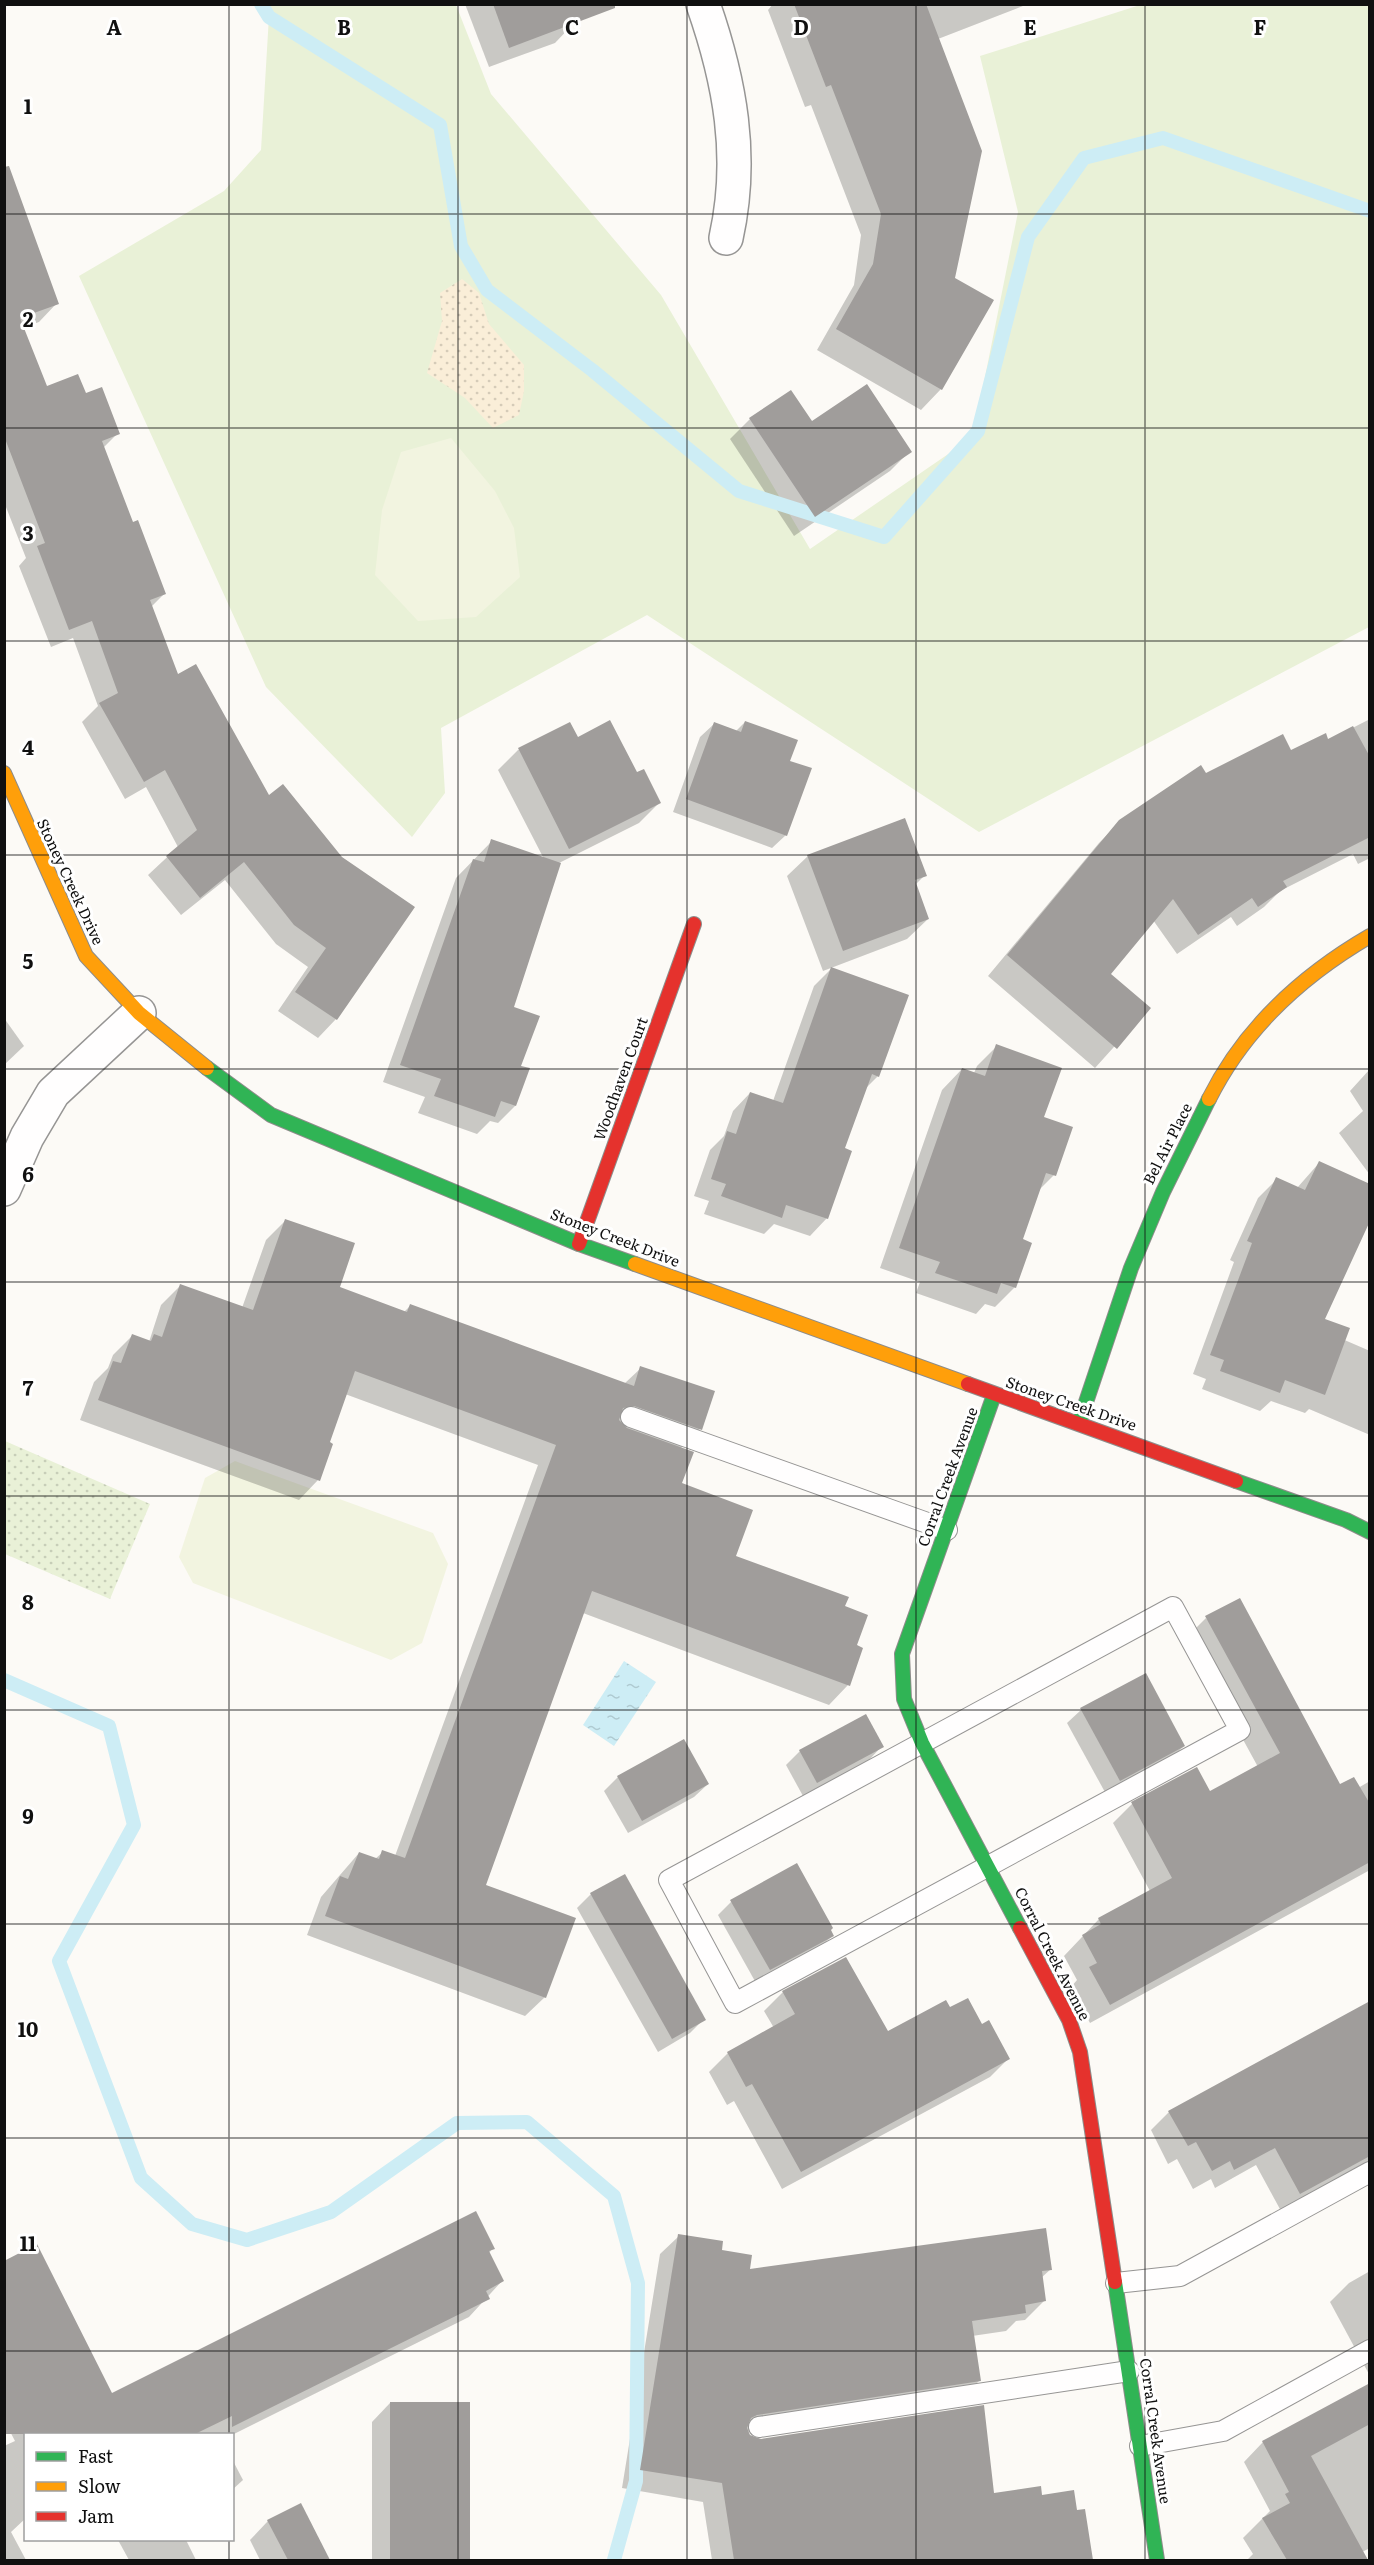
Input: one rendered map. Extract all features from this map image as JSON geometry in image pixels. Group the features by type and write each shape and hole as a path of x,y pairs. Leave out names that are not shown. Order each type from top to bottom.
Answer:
{"street":[{"path":"703,4 720,52 733,126 735,200 726,238"},
{"name":"Stoney Creek Drive","path":"4,773 21,816 86,956 139,1013 178,1047 271,1115 579,1244 1346,1520 1370,1532"},
{"name":"Woodhaven Court","path":"579,1244 694,924"},
{"name":"Bel Air Place","path":"1078,1423 1103,1337 1168,1176 1233,1057 1296,988 1370,936"},
{"path":"4,1188 27,1137 52,1093 139,1013"},
{"name":"Corral Creek Avenue","path":"994,1395 902,1654 904,1699 922,1743 1069,2020 1080,2052 1157,2560"}],"lane":[{"path":"631,1417 947,1530"},
{"path":"1173,1607 1240,1730 988,1867 735,2003 669,1880 1173,1607"},
{"path":"1116,2283 1180,2276 1370,2172"},
{"path":"1140,2446 1223,2431 1370,2350"},
{"path":"759,2427 1129,2371"}],"green space":[{"path":"261,5 456,5 491,94 661,295 810,549 973,437 1018,212 980,56 1140,5 1369,5 1369,627 979,832 647,615 441,728 445,793 412,837 266,687 79,276 224,191 261,150 269,16"},
{"path":"451,438 495,491 514,528 520,577 476,617 418,621 375,575 382,510 401,452"},
{"path":"5,1441 150,1504 110,1599 5,1554"},
{"path":"235,1461 433,1533 448,1564 422,1643 391,1660 193,1583 179,1557 205,1478"}],"sand":[{"path":"462,279 479,293 489,324 524,365 524,391 519,415 493,428 465,398 427,373 442,321 440,293"}],"water":[{"path":"624,1661 656,1682 614,1746 583,1725"}],"building":[{"path":"493,4 615,4 615,8 509,48"},
{"path":"794,4 926,4 982,151 955,278 994,300 942,390 836,329 873,264 881,214 831,85 826,87"},
{"path":"9,166 59,304 20,318 47,386 78,374 86,393 102,387 120,434 102,441 133,522 138,520 166,594 150,600 178,674 196,664 269,795 283,784 342,857 415,907 337,1020 295,992 326,948 294,925 244,862 200,898 166,856 197,830 165,770 144,782 99,703 118,693 92,621 69,630 37,546 45,543 4,436 4,167"},
{"path":"867,384 912,452 815,517 749,418 791,390 812,421"},
{"path":"610,720 637,772 644,769 661,803 569,849 518,748 570,722 578,737"},
{"path":"745,721 798,740 790,761 812,768 787,836 686,799 714,722 741,732"},
{"path":"1353,726 1370,757 1370,837 1283,881 1287,887 1258,907 1252,898 1198,935 1173,899 1111,974 1151,1008 1117,1049 1007,955 1119,820 1201,765 1206,773 1283,734 1291,750 1326,733 1328,739"},
{"path":"905,818 927,876 915,880 929,919 843,951 807,855"},
{"path":"491,839 561,863 514,1007 540,1016 521,1066 530,1068 516,1106 501,1101 495,1117 434,1096 441,1079 400,1065 473,859 484,862"},
{"path":"831,967 909,995 879,1077 872,1074 845,1148 852,1151 828,1219 786,1205 782,1218 721,1196 726,1184 711,1179 727,1131 736,1134 750,1092 783,1103"},
{"path":"996,1044 1062,1068 1044,1117 1073,1127 1056,1176 1046,1173 1023,1239 1032,1243 1016,1288 1001,1283 997,1294 935,1273 940,1262 899,1248 962,1068 985,1076"},
{"path":"1319,1161 1370,1184 1370,1221 1325,1319 1350,1328 1325,1395 1285,1380 1280,1393 1220,1371 1224,1360 1210,1355 1252,1243 1247,1241 1276,1177 1305,1190"},
{"path":"285,1219 355,1243 340,1287 407,1312 410,1304 634,1386 640,1366 715,1391 702,1430 634,1406 623,1408 619,1420 627,1428 694,1452 682,1483 753,1510 736,1556 849,1597 845,1606 868,1615 857,1645 863,1648 850,1686 592,1591 486,1885 576,1918 546,1998 325,1916 340,1876 348,1879 359,1852 379,1859 382,1850 405,1858 556,1445 355,1371 330,1442 333,1444 320,1481 98,1400 113,1361 121,1363 132,1334 151,1341 154,1334 162,1337 180,1284 253,1310"},
{"path":"1240,1598 1340,1784 1354,1777 1370,1804 1370,1862 1110,2005 1089,1967 1097,1963 1082,1935 1101,1924 1098,1918 1172,1878 1131,1802 1197,1767 1210,1791 1280,1753 1205,1616"},
{"path":"1146,1673 1185,1746 1120,1781 1080,1708"},
{"path":"866,1714 884,1747 817,1783 799,1750"},
{"path":"684,1739 709,1784 642,1821 617,1776"},
{"path":"797,1863 833,1928 831,1930 834,1936 770,1970 730,1900"},
{"path":"625,1874 706,2020 672,2039 590,1893"},
{"path":"846,1957 888,2031 946,2000 950,2007 968,1998 982,2024 989,2020 1010,2059 801,2172 752,2084 746,2087 727,2052 795,2014 782,1991"},
{"path":"1370,2001 1370,2156 1300,2194 1275,2148 1234,2170 1230,2161 1212,2171 1196,2142 1188,2146 1168,2111"},
{"path":"476,2211 495,2249 489,2251 504,2281 486,2291 490,2299 232,2427 232,2416 197,2433 4,2434 4,2261 37,2244 112,2393"},
{"path":"1046,2228 1052,2270 1042,2271 1046,2301 1025,2305 1026,2313 972,2321 981,2381 757,2415 751,2418 747,2428 750,2435 761,2439 984,2405 994,2493 1041,2486 1042,2495 1074,2490 1077,2510 1085,2509 1093,2560 734,2560 722,2483 640,2470 678,2234 723,2241 722,2250 752,2255 750,2269"},
{"path":"1370,2383 1370,2424 1311,2456 1368,2560 1287,2560 1262,2518 1290,2503 1285,2494 1289,2492 1262,2441"},
{"path":"390,2402 470,2402 470,2560 390,2560"},
{"path":"301,2503 330,2560 288,2560 267,2520"}],"waterway":[{"path":"261,4 269,17 440,125 461,246 487,290 592,370 739,491 884,537 978,431 1028,237 1084,158 1163,138 1370,211"},
{"path":"4,1680 109,1726 134,1825 59,1961 141,2178 192,2224 247,2240 331,2212 457,2123 527,2122 614,2196 638,2283 636,2481 614,2560"}],"traffic: fast":[{"path":"207,1068 271,1115 579,1244 635,1264"},
{"path":"1079,1423 1131,1268 1163,1192 1209,1099"},
{"path":"994,1395 902,1654 904,1699 922,1743 1020,1928"},
{"path":"1236,1481 1346,1520 1370,1532"},
{"path":"1115,2282 1157,2560"}],"traffic: slow":[{"path":"4,773 86,956 139,1013 207,1068"},
{"path":"1209,1099 1223,1073 1240,1049 1278,1006 1322,968 1370,936"},
{"path":"635,1264 968,1384"}],"traffic: jam":[{"path":"579,1244 694,924"},
{"path":"968,1384 1236,1481"},
{"path":"1020,1928 1069,2020 1080,2052 1115,2282"}]}
